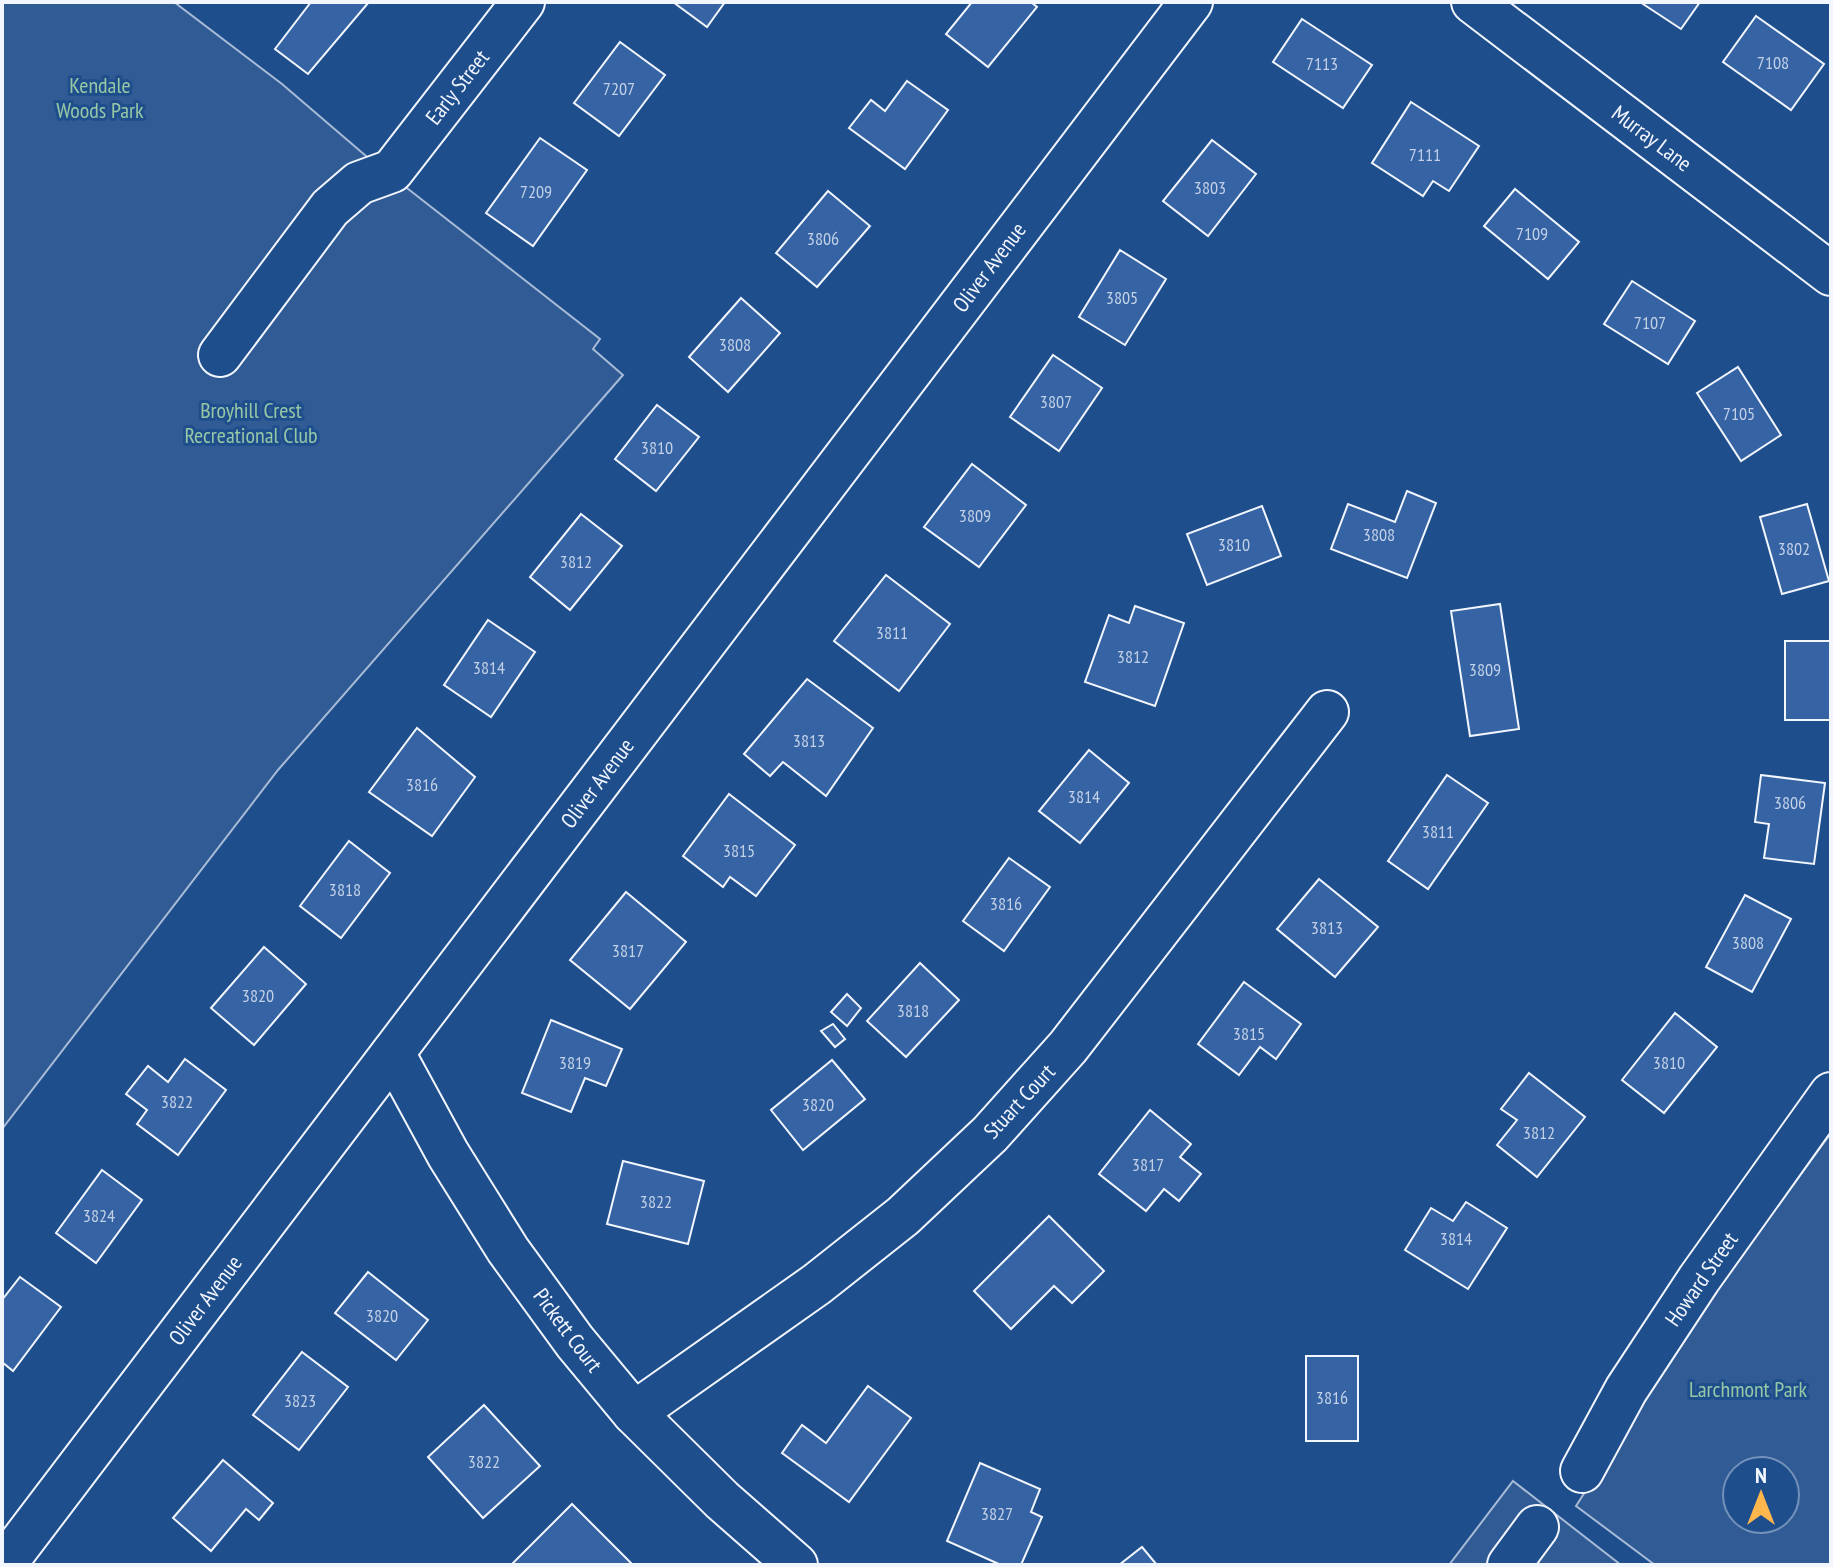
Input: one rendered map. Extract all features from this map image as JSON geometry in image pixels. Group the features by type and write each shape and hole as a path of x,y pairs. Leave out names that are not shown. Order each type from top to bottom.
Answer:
{"street":[{"name":"Early Street","path":"220,355 330,208 359,183 392,171 523,2"},
{"name":"Oliver Avenue","path":"4,1565 1191,2"},
{"name":"Murray Lane","path":"1473,2 1831,274"},
{"name":"Stuart Court","path":"634,1413 817,1284 903,1216 990,1134 1068,1047 1327,712"},
{"name":"Pickett Court","path":"393,1053 448,1154 508,1250 575,1342 634,1413 722,1500 796,1565"},
{"name":"Howard Street","path":"1582,1471 1634,1378 1708,1267 1831,1094"},
{"path":"1509,1565 1537,1527"}],"shaded area":[{"name":"Broyhill Crest Recreational Club","path":"2,2 174,2 282,84 366,156 600,339 593,349 623,375 278,770 2,1129"},
{"name":"Larchmont Park","path":"1831,1133 1831,1565 1655,1565 1576,1506 1702,1309"},
{"path":"1513,1481 1621,1565 1449,1565"}],"building":[{"path":"311,2 369,2 308,74 275,49"},
{"path":"673,2 725,2 707,27"},
{"path":"972,2 1031,2 1037,7 988,67 946,34"},
{"path":"1640,2 1700,2 1681,29"},
{"path":"1756,16 1824,64 1791,110 1723,62"},
{"path":"1302,19 1372,65 1343,108 1273,62"},
{"path":"620,42 665,75 619,136 574,103"},
{"path":"907,81 948,110 905,169 849,128 871,100 885,111"},
{"path":"1411,102 1479,146 1449,191 1433,181 1423,196 1372,163"},
{"path":"540,138 587,170 533,246 486,213"},
{"path":"1212,140 1256,174 1208,236 1163,201"},
{"path":"1515,189 1579,242 1548,279 1484,226"},
{"path":"828,191 870,226 817,287 776,253"},
{"path":"1120,250 1166,279 1125,345 1079,317"},
{"path":"1632,281 1695,321 1668,364 1604,324"},
{"path":"741,298 780,333 728,392 689,357"},
{"path":"1053,355 1102,388 1059,451 1010,417"},
{"path":"1738,367 1781,435 1741,461 1697,393"},
{"path":"657,405 699,437 656,491 615,459"},
{"path":"972,464 1026,505 979,567 924,527"},
{"path":"1407,491 1436,503 1407,578 1331,549 1348,504 1395,522"},
{"path":"1807,504 1829,581 1782,594 1760,517"},
{"path":"1262,506 1281,556 1207,585 1187,534"},
{"path":"581,514 622,546 570,610 530,577"},
{"path":"886,575 950,624 899,691 834,641"},
{"path":"1500,604 1519,729 1470,736 1451,611"},
{"path":"1135,606 1184,623 1155,706 1085,682 1109,615 1129,623"},
{"path":"488,620 535,652 491,717 444,685"},
{"path":"1785,641 1831,641 1831,720 1785,720"},
{"path":"807,679 873,728 826,796 783,762 770,776 744,754"},
{"path":"417,728 475,777 432,836 369,792"},
{"path":"1089,750 1129,783 1080,843 1039,811"},
{"path":"1447,775 1488,803 1428,889 1388,861"},
{"path":"1761,775 1825,783 1814,864 1764,858 1769,824 1755,822"},
{"path":"729,794 795,845 756,896 730,877 723,887 683,856"},
{"path":"349,841 390,873 341,938 300,906"},
{"path":"1009,858 1050,887 1004,951 963,921"},
{"path":"1319,879 1378,927 1335,977 1277,929"},
{"path":"626,892 686,942 630,1009 570,960"},
{"path":"1745,895 1791,919 1752,992 1706,967"},
{"path":"264,947 306,984 254,1045 211,1008"},
{"path":"920,963 959,1000 906,1057 867,1021"},
{"path":"1244,982 1301,1024 1276,1059 1260,1047 1239,1075 1198,1044"},
{"path":"847,994 861,1008 847,1026 831,1012"},
{"path":"1675,1013 1717,1047 1664,1113 1622,1080"},
{"path":"551,1020 622,1049 606,1086 585,1078 571,1112 522,1093"},
{"path":"833,1024 845,1039 835,1047 821,1031"},
{"path":"185,1059 226,1090 178,1155 137,1124 147,1110 126,1094 148,1066 168,1082"},
{"path":"832,1060 865,1099 803,1150 771,1110"},
{"path":"1529,1073 1585,1117 1537,1177 1497,1145 1517,1120 1501,1109"},
{"path":"1150,1110 1191,1144 1180,1157 1201,1174 1179,1201 1164,1189 1146,1211 1099,1174"},
{"path":"623,1161 704,1181 688,1244 607,1224"},
{"path":"102,1170 142,1200 96,1263 56,1233"},
{"path":"1466,1202 1507,1228 1468,1289 1405,1250 1431,1208 1453,1221"},
{"path":"1049,1216 1104,1271 1072,1303 1054,1286 1011,1329 974,1291"},
{"path":"368,1272 428,1320 396,1360 335,1313"},
{"path":"20,1277 61,1307 13,1371 2,1362 2,1300"},
{"path":"302,1352 348,1387 299,1450 253,1415"},
{"path":"1306,1356 1358,1356 1358,1441 1306,1441"},
{"path":"868,1386 911,1418 849,1502 782,1453 802,1425 826,1443"},
{"path":"484,1405 540,1466 483,1518 428,1457"},
{"path":"223,1460 273,1503 259,1520 246,1509 211,1551 173,1518"},
{"path":"980,1463 1040,1489 1031,1512 1042,1517 1021,1565 1001,1565 947,1541"},
{"path":"572,1504 631,1563 511,1565"},
{"path":"1142,1547 1157,1565 1119,1565"}],"park label":[{"name":"Kendale Woods Park","path":"100,98"}]}
